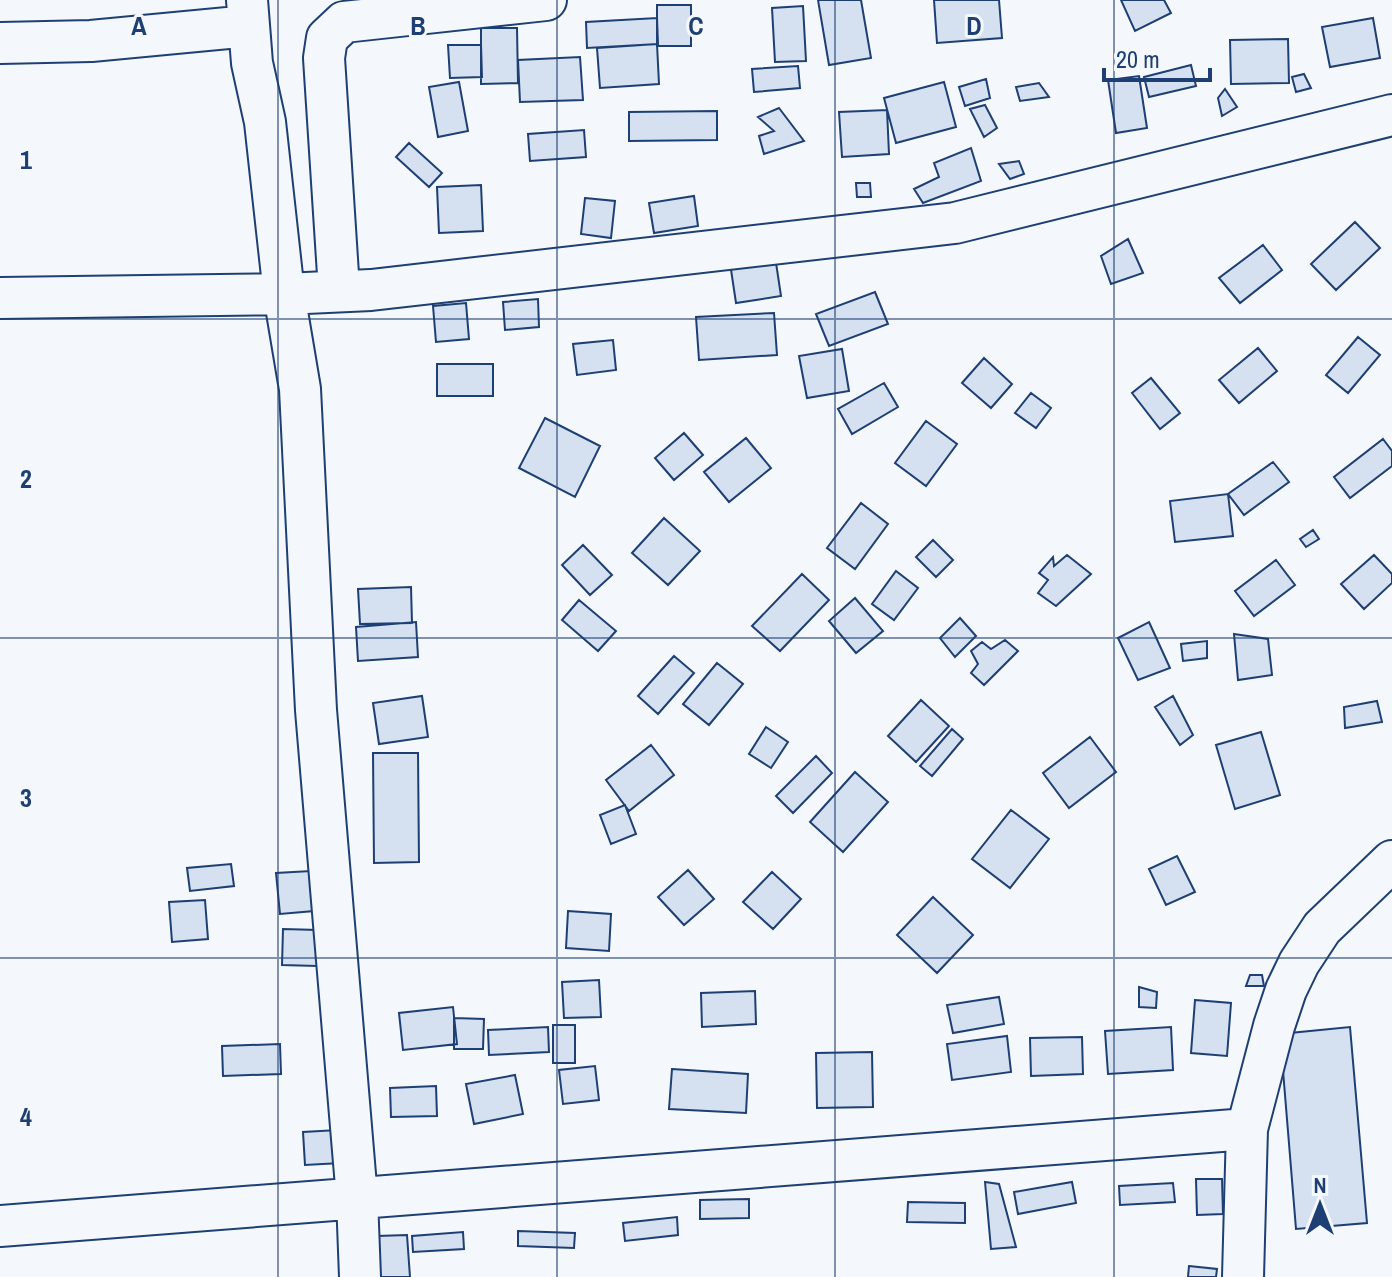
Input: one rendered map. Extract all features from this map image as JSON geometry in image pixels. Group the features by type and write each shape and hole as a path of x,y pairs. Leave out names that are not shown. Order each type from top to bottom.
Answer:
{"street":[{"path":"339,290 324,58 327,38 344,22 546,0"},
{"path":"0,43 91,41 248,13 252,63 265,122 284,294 300,389 316,710 357,1198 360,1277"},
{"path":"0,298 284,294 402,286 955,223 1392,115"},
{"path":"1243,1277 1247,1129 1286,990 1322,928 1392,861"},
{"path":"0,1226 1247,1129"}],"building":[{"path":"818,0 861,0 871,58 829,65"},
{"path":"934,0 999,0 1002,38 937,43"},
{"path":"1121,0 1164,0 1171,13 1135,31"},
{"path":"657,5 691,5 691,46 657,46"},
{"path":"803,6 806,61 775,62 772,8"},
{"path":"657,18 658,44 587,48 586,22"},
{"path":"1373,18 1380,58 1330,67 1322,27"},
{"path":"481,28 517,28 518,83 481,84"},
{"path":"1288,39 1289,83 1231,84 1230,40"},
{"path":"657,44 659,84 600,88 597,48"},
{"path":"448,45 481,45 482,77 450,78"},
{"path":"580,57 583,100 520,102 518,60"},
{"path":"1191,65 1196,86 1149,97 1144,77"},
{"path":"798,66 800,88 754,92 752,69"},
{"path":"1304,74 1311,88 1296,92 1292,77"},
{"path":"1139,76 1147,128 1116,133 1108,80"},
{"path":"986,79 990,98 965,106 959,87"},
{"path":"459,82 468,131 438,137 429,87"},
{"path":"944,82 956,127 896,143 884,98"},
{"path":"1039,83 1049,97 1020,101 1016,87"},
{"path":"1225,89 1237,107 1222,116 1218,98"},
{"path":"985,105 997,128 984,137 970,109"},
{"path":"779,108 804,141 764,154 759,136 774,131 758,117"},
{"path":"887,110 889,154 842,157 839,112"},
{"path":"717,111 717,140 629,141 629,112"},
{"path":"584,130 586,157 530,161 528,134"},
{"path":"409,143 442,173 429,187 396,157"},
{"path":"971,148 981,181 923,203 914,189 939,177 934,163"},
{"path":"1019,161 1024,174 1010,179 999,164"},
{"path":"856,183 870,183 871,197 857,197"},
{"path":"481,185 483,231 439,233 437,187"},
{"path":"694,196 698,226 654,233 649,203"},
{"path":"585,198 615,201 611,238 581,234"},
{"path":"1355,222 1380,248 1336,290 1311,264"},
{"path":"1128,239 1143,273 1111,284 1101,256"},
{"path":"1263,245 1282,270 1240,303 1219,278"},
{"path":"775,256 781,296 736,303 730,263"},
{"path":"875,292 888,324 829,346 816,314"},
{"path":"538,299 539,327 505,330 503,302"},
{"path":"466,303 469,339 436,342 433,306"},
{"path":"774,313 777,355 699,360 696,317"},
{"path":"1358,337 1380,355 1348,393 1326,375"},
{"path":"613,340 616,370 577,375 573,344"},
{"path":"1258,348 1277,371 1239,403 1219,380"},
{"path":"842,349 849,391 807,398 799,356"},
{"path":"984,358 1012,384 991,408 962,383"},
{"path":"437,364 493,364 493,396 437,396"},
{"path":"1151,378 1180,413 1160,429 1132,393"},
{"path":"884,383 898,407 852,434 838,409"},
{"path":"1031,393 1051,408 1036,428 1015,413"},
{"path":"545,418 600,446 575,497 519,468"},
{"path":"926,421 957,444 926,486 895,463"},
{"path":"684,433 703,455 674,480 655,458"},
{"path":"746,438 771,468 729,502 704,472"},
{"path":"1383,439 1392,451 1392,466 1350,498 1334,477"},
{"path":"1273,462 1289,482 1244,515 1228,494"},
{"path":"1228,494 1233,536 1175,542 1170,501"},
{"path":"861,503 888,524 855,569 827,548"},
{"path":"664,518 700,551 668,585 632,553"},
{"path":"1313,530 1319,539 1306,547 1300,539"},
{"path":"933,540 953,560 936,577 916,557"},
{"path":"583,545 612,575 590,595 562,565"},
{"path":"1067,555 1091,574 1056,606 1038,593 1048,580 1039,573 1053,557 1054,566"},
{"path":"1374,555 1392,574 1392,583 1364,609 1341,584"},
{"path":"1276,560 1295,585 1254,616 1235,591"},
{"path":"896,571 918,588 894,620 872,604"},
{"path":"802,574 829,600 780,651 752,626"},
{"path":"411,587 412,623 360,624 358,589"},
{"path":"855,598 883,631 856,653 829,621"},
{"path":"579,600 616,631 598,651 562,620"},
{"path":"960,618 976,636 955,657 940,638"},
{"path":"416,622 418,657 358,661 356,627"},
{"path":"1149,622 1170,668 1138,680 1118,638"},
{"path":"1234,634 1268,639 1272,675 1238,680"},
{"path":"1005,640 1018,651 984,685 971,673 978,664 971,651 982,642 991,649"},
{"path":"1207,641 1207,658 1183,661 1181,644"},
{"path":"674,656 694,673 658,714 638,696"},
{"path":"717,663 743,684 709,725 683,704"},
{"path":"422,696 428,737 379,744 373,703"},
{"path":"1173,696 1193,735 1180,745 1155,707"},
{"path":"921,700 949,726 916,762 888,736"},
{"path":"1377,701 1382,722 1345,728 1344,707"},
{"path":"766,727 788,742 771,768 749,754"},
{"path":"952,729 963,739 932,776 920,766"},
{"path":"1261,732 1280,795 1235,809 1216,745"},
{"path":"1090,737 1116,772 1069,808 1043,773"},
{"path":"651,745 674,775 629,811 606,780"},
{"path":"373,753 418,753 419,862 374,863"},
{"path":"816,756 832,773 793,813 776,796"},
{"path":"855,772 888,802 843,852 810,822"},
{"path":"625,805 636,834 611,844 600,815"},
{"path":"1011,810 1049,839 1010,888 972,859"},
{"path":"1177,856 1195,892 1166,905 1149,869"},
{"path":"231,864 234,886 190,891 187,868"},
{"path":"688,870 714,899 684,925 658,897"},
{"path":"311,871 314,911 280,914 276,873"},
{"path":"772,872 801,899 773,929 743,902"},
{"path":"933,897 973,935 937,973 897,935"},
{"path":"205,900 208,939 172,942 169,902"},
{"path":"568,911 611,914 609,951 566,948"},
{"path":"283,929 318,930 317,966 282,965"},
{"path":"1250,975 1262,975 1264,986 1246,986"},
{"path":"599,980 601,1017 564,1018 562,982"},
{"path":"1139,987 1157,992 1156,1008 1139,1007"},
{"path":"755,991 756,1024 702,1027 701,993"},
{"path":"999,997 1004,1024 953,1033 947,1005"},
{"path":"1195,1000 1231,1003 1227,1056 1191,1053"},
{"path":"453,1007 457,1044 403,1050 399,1013"},
{"path":"454,1018 484,1019 483,1049 454,1049"},
{"path":"553,1025 575,1025 575,1063 553,1063"},
{"path":"548,1027 549,1052 489,1055 488,1030"},
{"path":"1171,1027 1173,1070 1108,1074 1105,1031"},
{"path":"1350,1027 1367,1223 1296,1229 1280,1034"},
{"path":"1007,1036 1011,1072 952,1080 947,1044"},
{"path":"1082,1037 1083,1074 1031,1076 1030,1038"},
{"path":"280,1044 281,1074 223,1076 222,1046"},
{"path":"872,1052 873,1107 817,1108 816,1053"},
{"path":"595,1066 599,1100 563,1104 559,1070"},
{"path":"672,1069 748,1074 746,1113 669,1109"},
{"path":"515,1075 523,1114 474,1124 466,1084"},
{"path":"436,1086 437,1116 391,1117 390,1088"},
{"path":"338,1130 341,1163 305,1165 303,1132"},
{"path":"1196,1179 1222,1179 1223,1214 1197,1215"},
{"path":"985,1182 999,1184 1016,1247 991,1249"},
{"path":"1072,1182 1076,1203 1018,1214 1014,1192"},
{"path":"1173,1183 1175,1202 1120,1205 1119,1186"},
{"path":"749,1199 749,1218 700,1219 700,1200"},
{"path":"908,1202 965,1203 965,1223 907,1222"},
{"path":"677,1217 678,1235 625,1241 623,1223"},
{"path":"518,1231 575,1233 574,1248 518,1246"},
{"path":"463,1232 464,1249 413,1252 412,1236"},
{"path":"407,1235 410,1277 380,1277 377,1236"},
{"path":"1189,1266 1217,1269 1216,1277 1188,1277"}]}
